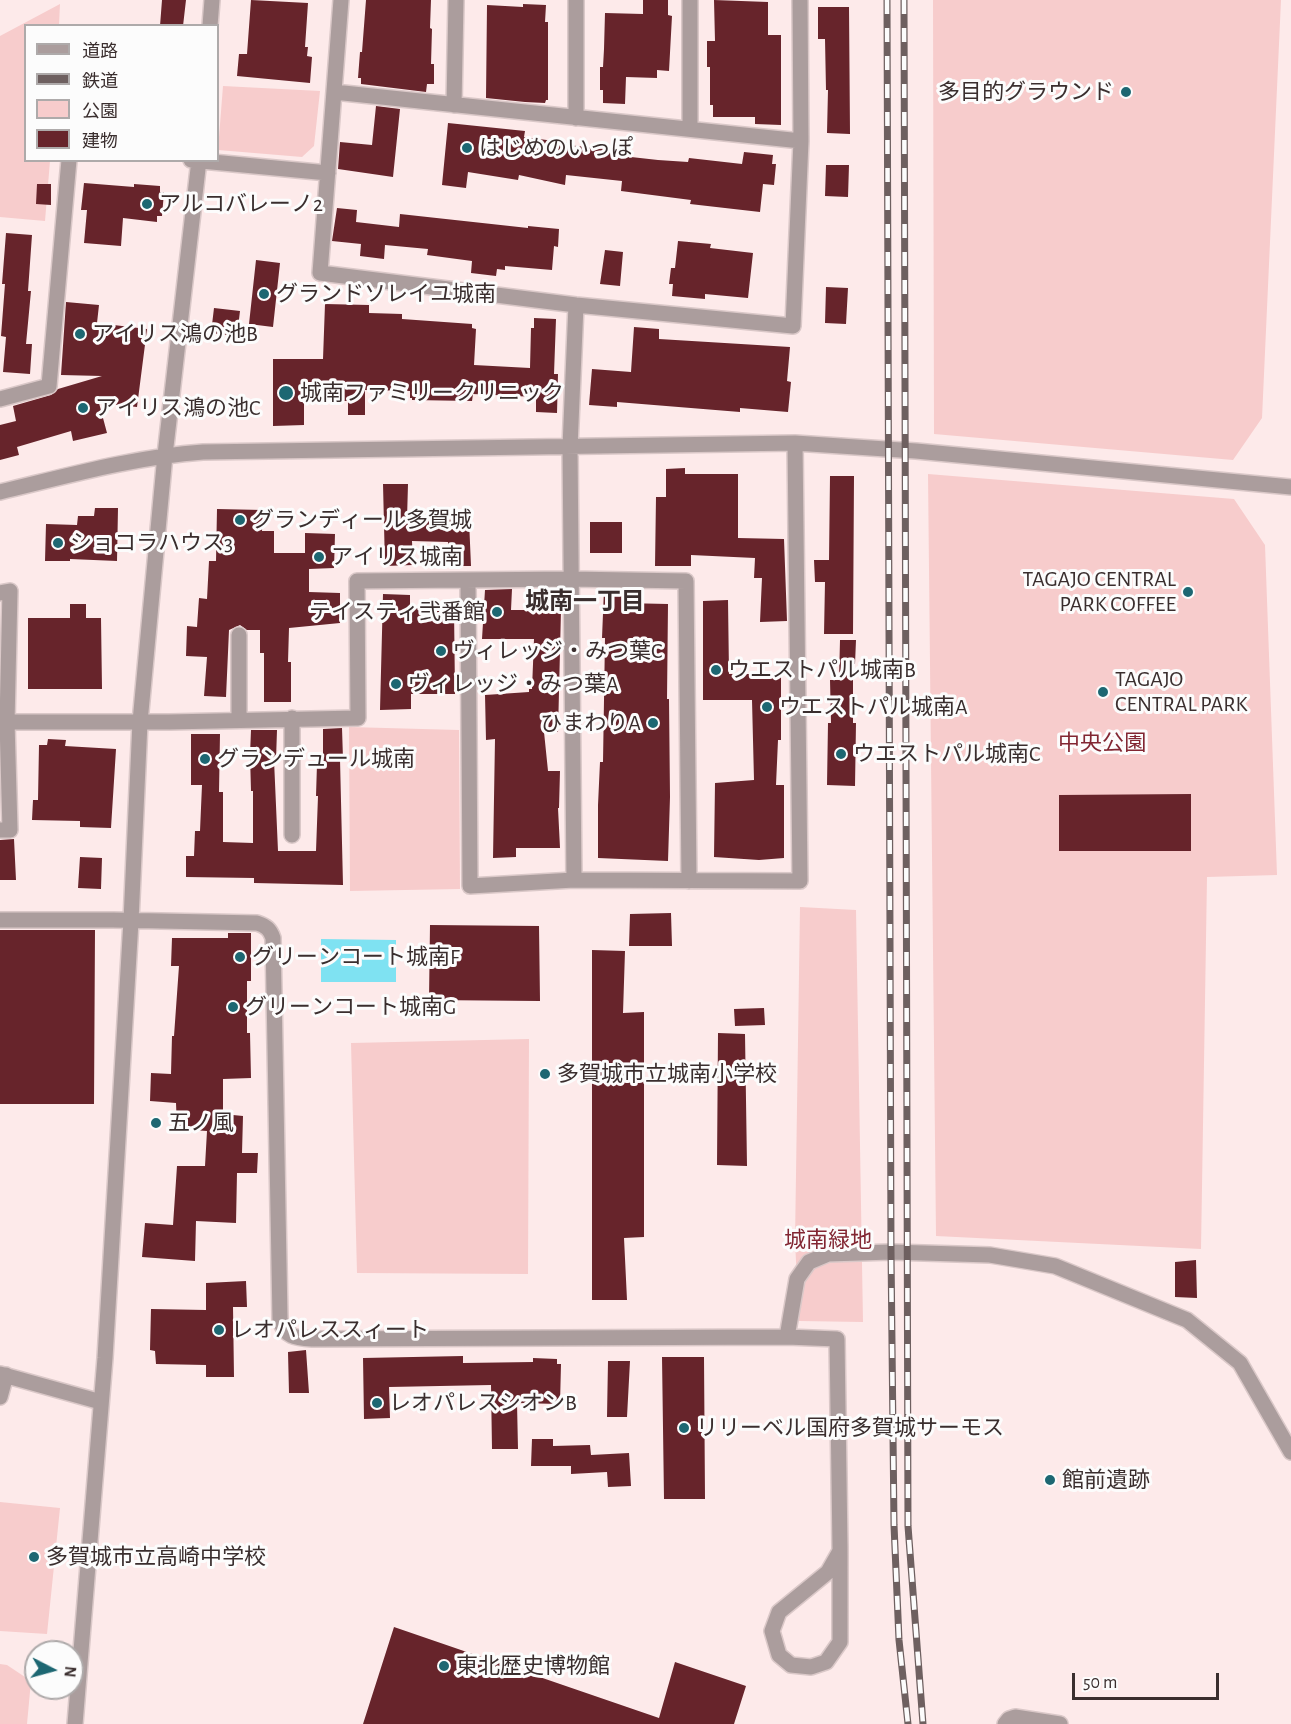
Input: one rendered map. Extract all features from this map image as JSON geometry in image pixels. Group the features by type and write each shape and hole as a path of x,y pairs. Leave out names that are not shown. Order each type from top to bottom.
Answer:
{"street":[{"path":"210,24 212,0"},
{"path":"341,0 320,273 576,305 793,326 801,141 800,0"},
{"path":"454,105 456,0"},
{"path":"576,0 576,117"},
{"path":"690,0 690,129"},
{"path":"334,92 801,141"},
{"path":"0,399 49,386 69,162"},
{"path":"75,1724 101,1402 131,921 140,722 165,455 199,162"},
{"path":"210,162 328,173"},
{"path":"574,880 570,447 576,305"},
{"path":"0,492 165,455 215,452 795,442 916,451 1291,487"},
{"path":"468,580 470,886 574,880 801,881 795,442"},
{"path":"4,722 358,718 357,581 571,579 686,581 689,881"},
{"path":"0,593 10,591 4,722 10,830 0,830"},
{"path":"239,635 239,720"},
{"path":"292,718 292,835"},
{"path":"0,920 257,922 271,931 273,938 280,1319 282,1328 288,1335 312,1340 837,1338 840,1551 840,1642 826,1662 811,1667 791,1665 779,1655 772,1631 778,1612 828,1572 840,1551"},
{"path":"787,1337 797,1279 809,1262 828,1254 891,1252 990,1255 1055,1266 1187,1320 1240,1363 1291,1452"},
{"path":"0,1397 3,1374 101,1402"},
{"path":"1005,1724 1009,1719 1015,1718 1060,1724"}],"green space":[{"path":"933,0 1281,0 1262,418 1233,460 934,434"},
{"path":"60,4 59,24 24,24 24,162 50,162 45,221 0,217 0,36"},
{"path":"223,86 320,91 314,146 302,157 219,150"},
{"name":"中央公園","path":"928,474 1234,499 1265,545 1277,875 1207,877 1201,1249 936,1236"},
{"path":"349,727 459,730 460,889 350,891"},
{"name":"城南緑地","path":"800,907 856,910 863,1322 799,1321 795,1241"},
{"path":"529,1039 528,1274 357,1273 351,1043"},
{"path":"0,1502 60,1508 47,1634 0,1631"},
{"path":"0,1664 7,1665 24,1676 24,1700 29,1700 27,1724 0,1724"}],"water":[{"path":"321,939 396,940 396,982 321,982"}],"building":[{"path":"162,0 186,0 183,24 160,24"},
{"path":"251,0 308,3 305,47 308,47 307,56 312,57 310,83 237,76 239,54 247,54"},
{"path":"366,0 431,0 431,64 434,64 434,84 427,84 426,92 361,84 361,78 358,78"},
{"path":"643,0 668,0 668,15 672,16 669,71 657,70 657,78 626,77 625,104 603,103 603,90 600,90 600,67 603,67 605,13 643,14"},
{"path":"714,0 768,2 768,35 781,35 781,125 755,124 755,117 713,117 713,105 710,105 710,67 707,67 707,41 715,41"},
{"path":"523,4 546,5 548,100 545,103 486,98 487,5 523,7"},
{"path":"818,7 849,7 850,134 827,133 828,90 826,90 825,39 818,39"},
{"path":"376,106 400,109 393,177 338,169 340,142 372,145"},
{"path":"448,123 525,131 524,137 613,150 613,155 658,160 688,162 689,158 742,164 744,152 773,155 772,164 776,164 774,185 763,184 760,212 690,204 691,200 621,191 622,181 566,175 565,185 519,175 518,180 468,172 466,188 442,185"},
{"path":"826,165 849,165 848,197 825,196"},
{"path":"84,183 134,187 134,184 160,186 160,192 164,192 162,216 157,216 157,222 123,218 121,246 84,243 87,210 81,210"},
{"path":"37,184 51,184 51,205 36,204"},
{"path":"337,208 357,210 356,222 399,227 400,214 528,228 528,226 559,229 558,247 554,246 552,270 505,266 505,270 497,269 496,276 471,273 472,261 427,255 428,249 385,245 384,259 360,256 361,244 332,241"},
{"path":"6,233 32,235 28,291 31,291 26,344 32,344 30,374 3,372 6,337 1,336 5,284 2,284"},
{"path":"678,241 711,244 710,248 753,253 748,298 705,294 705,299 672,296 673,284 669,284 671,268 675,268"},
{"path":"605,250 623,252 620,286 600,284"},
{"name":"グランドソレイユ城南","path":"256,260 280,263 273,327 249,324"},
{"path":"826,287 848,288 846,324 825,323"},
{"path":"66,302 99,305 97,323 147,329 137,407 99,403 107,433 73,441 71,431 17,447 19,455 0,460 0,425 16,421 13,406 102,376 61,375"},
{"path":"325,304 369,305 369,313 402,314 402,319 472,324 472,328 476,329 474,365 530,368 531,328 534,328 534,318 556,319 554,374 558,374 557,413 536,412 536,397 473,394 472,401 412,400 410,391 365,390 365,415 348,415 348,401 304,401 304,425 273,426 273,359 323,359"},
{"path":"214,308 240,311 237,336 211,333"},
{"path":"634,327 659,329 659,339 790,347 787,381 791,382 788,412 740,408 740,412 617,402 617,407 589,405 592,369 631,372"},
{"path":"685,468 685,474 738,474 738,538 784,539 787,621 760,622 762,578 754,578 755,558 691,555 691,566 655,566 656,497 666,497 666,469"},
{"path":"830,476 854,476 853,634 824,634 825,582 815,582 814,560 829,560"},
{"path":"383,484 408,484 407,519 469,520 471,566 449,566 448,542 412,541 413,565 385,566"},
{"path":"95,508 118,508 117,561 70,559 70,561 45,561 46,524 77,525 78,516 94,516"},
{"path":"217,509 263,510 262,531 274,531 274,553 305,553 305,533 335,534 334,568 309,569 309,592 340,593 340,623 289,628 288,662 291,662 291,702 264,702 264,653 260,653 260,630 247,630 240,625 229,630 226,697 204,696 207,657 186,656 187,626 197,627 199,598 207,599 209,561 216,561"},
{"path":"590,522 622,522 622,553 590,553"},
{"path":"512,589 511,610 561,610 558,732 544,732 548,771 560,771 558,808 560,848 516,848 516,857 493,858 495,739 486,740 485,695 529,692 529,689 532,689 534,639 482,639 485,590"},
{"path":"604,589 623,590 623,603 668,604 667,699 669,699 670,797 668,861 598,858 600,762 603,762"},
{"path":"383,594 410,595 410,608 454,608 455,694 411,694 411,709 380,710"},
{"path":"728,600 729,674 781,674 781,740 778,740 776,785 784,785 784,858 759,860 714,857 715,783 754,780 752,700 703,700 703,601"},
{"path":"70,604 86,604 86,618 101,618 102,689 28,689 28,618 70,618"},
{"path":"840,640 856,640 855,664 853,664 853,723 856,723 855,786 827,785 828,723 831,723 830,680 839,680"},
{"path":"342,728 343,759 340,759 343,885 254,883 254,878 186,877 186,856 194,856 195,831 200,831 202,785 191,785 191,734 220,734 219,792 223,792 223,842 253,843 251,730 277,730 276,760 274,760 278,851 316,851 317,764 323,764 323,729"},
{"path":"48,739 66,740 65,746 116,749 111,828 80,827 80,821 32,820 33,800 38,800 39,745 47,745"},
{"path":"1191,794 1191,851 1059,851 1059,795"},
{"path":"14,839 16,880 0,880 0,840"},
{"path":"80,857 102,858 101,889 78,888"},
{"path":"671,913 672,946 629,946 630,914"},
{"path":"430,925 539,926 540,1001 429,1000"},
{"path":"0,930 95,930 94,1104 0,1104"},
{"path":"228,933 251,933 251,981 247,981 247,1033 250,1033 251,1078 223,1079 223,1114 243,1116 242,1153 258,1153 257,1173 237,1173 236,1223 196,1221 195,1261 142,1257 145,1223 173,1225 177,1166 205,1166 207,1131 177,1129 176,1103 150,1101 151,1073 171,1074 172,1036 174,1036 179,966 171,966 172,938 228,938"},
{"path":"592,950 625,951 623,1013 644,1012 644,1237 624,1238 627,1300 592,1300"},
{"path":"764,1008 765,1025 735,1026 734,1009"},
{"path":"718,1033 745,1034 747,1166 717,1165"},
{"path":"1196,1260 1197,1298 1175,1297 1175,1262"},
{"path":"246,1281 247,1307 233,1307 234,1377 206,1377 206,1365 156,1364 155,1351 150,1350 151,1309 206,1310 206,1283"},
{"path":"306,1350 309,1393 289,1393 288,1352"},
{"path":"463,1356 463,1363 533,1362 533,1358 557,1359 557,1364 561,1364 560,1404 517,1403 518,1449 492,1449 491,1385 389,1387 390,1418 364,1419 363,1358"},
{"name":"リリーベル国府多賀城サーモス","path":"662,1357 704,1357 705,1499 664,1499"},
{"path":"608,1361 630,1361 627,1417 607,1417"},
{"path":"532,1439 553,1439 553,1446 590,1445 591,1455 629,1453 631,1486 608,1487 607,1472 571,1474 571,1466 531,1466"},
{"name":"東北歴史博物館","path":"394,1627 659,1718 675,1662 746,1686 734,1724 363,1724"}],"railway":[{"path":"887,0 894,1525 899,1640 908,1724"},
{"path":"904,0 908,1526 923,1724"}],"place":[{"name":"多目的グラウンド","path":"1126,92"},
{"name":"はじめのいっぽ","path":"467,148"},
{"name":"アルコバレーノ2","path":"147,204"},
{"name":"グランドソレイユ城南","path":"264,294"},
{"name":"アイリス鴻の池B","path":"80,334"},
{"name":"城南ファミリークリニック","path":"286,393"},
{"name":"アイリス鴻の池C","path":"83,408"},
{"name":"グランディール多賀城","path":"240,520"},
{"name":"ショコラハウス3","path":"58,543"},
{"name":"アイリス城南","path":"319,557"},
{"name":"TAGAJO CENTRAL PARK COFFEE","path":"1188,592"},
{"name":"テイスティ弐番館","path":"497,612"},
{"name":"ヴィレッジ・みつ葉C","path":"441,651"},
{"name":"ウエストパル城南B","path":"716,670"},
{"name":"ヴィレッジ・みつ葉A","path":"396,684"},
{"name":"TAGAJO CENTRAL PARK","path":"1103,692"},
{"name":"ウエストパル城南A","path":"767,707"},
{"name":"ひまわりA","path":"653,723"},
{"name":"ウエストパル城南C","path":"841,754"},
{"name":"グランデュール城南","path":"205,759"},
{"name":"グリーンコート城南F","path":"240,957"},
{"name":"グリーンコート城南G","path":"233,1007"},
{"name":"多賀城市立城南小学校","path":"545,1074"},
{"name":"五ノ風","path":"156,1123"},
{"name":"レオパレススィート","path":"219,1330"},
{"name":"レオパレスシオンB","path":"377,1403"},
{"name":"リリーベル国府多賀城サーモス","path":"684,1428"},
{"name":"館前遺跡","path":"1050,1480"},
{"name":"多賀城市立高崎中学校","path":"34,1557"},
{"name":"東北歴史博物館","path":"444,1666"}],"district":[{"name":"城南一丁目","path":"585,602"}]}
